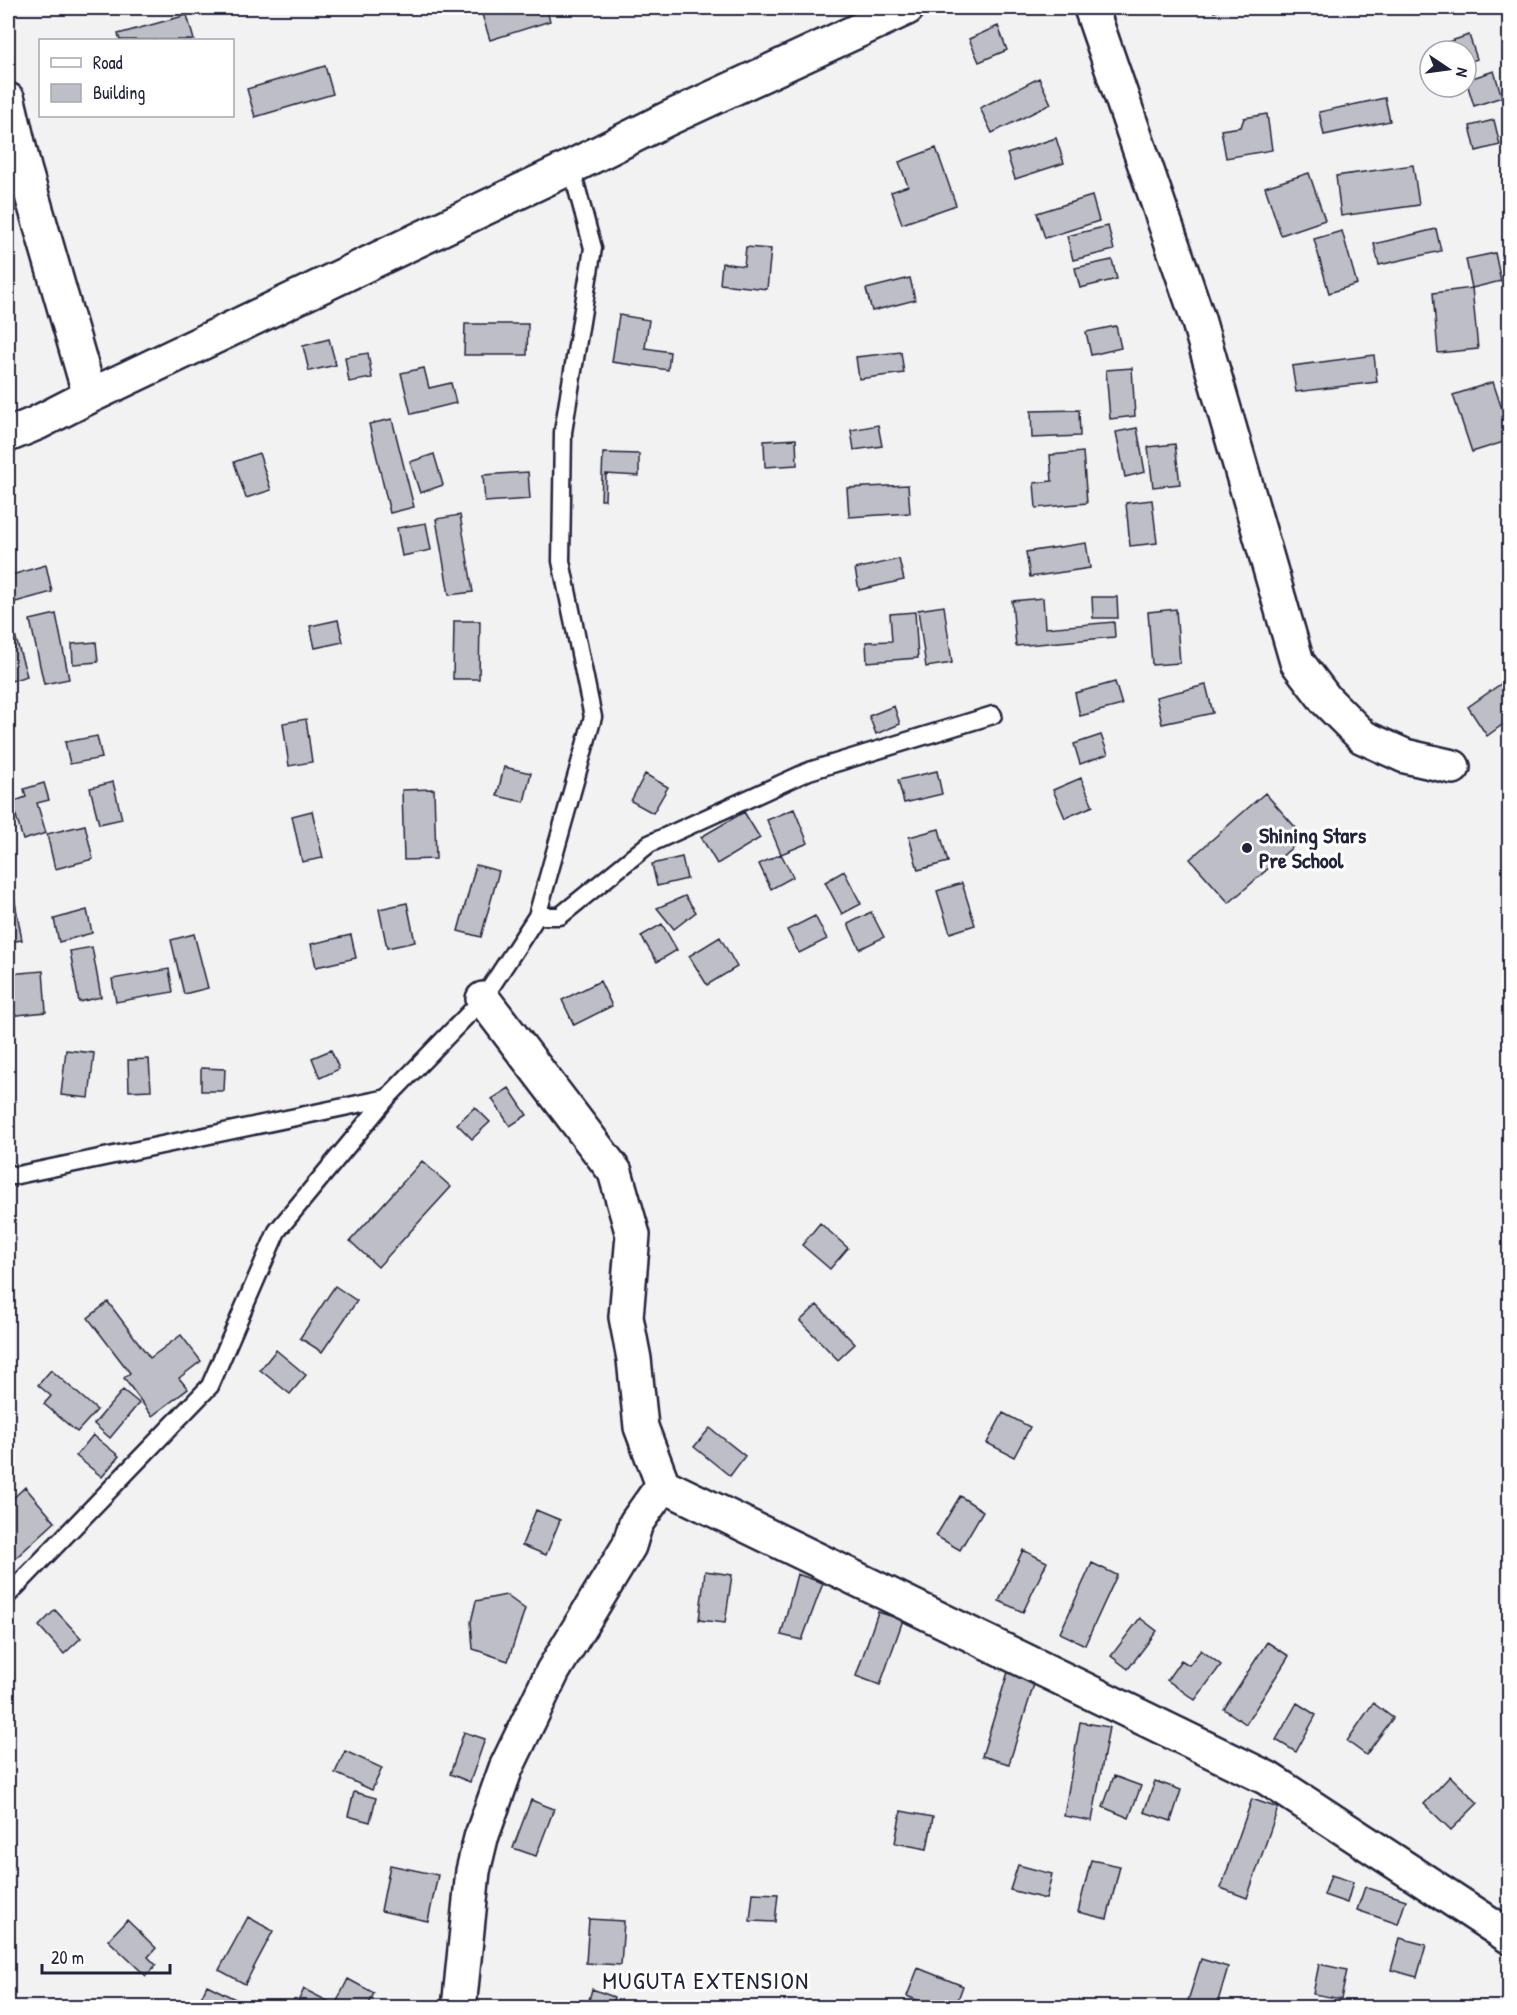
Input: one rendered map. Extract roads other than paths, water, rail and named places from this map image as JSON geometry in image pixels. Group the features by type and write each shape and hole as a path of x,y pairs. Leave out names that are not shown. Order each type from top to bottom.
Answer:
{"street":[{"path":"8,435 667,119 907,8"},
{"path":"1091,8 1195,309 1297,662 1326,700 1363,737 1405,756 1453,767"},
{"path":"8,100 24,168 90,396"},
{"path":"483,999 615,1172 633,1235 626,1317 634,1359 641,1427 663,1485 1267,1778 1509,1937"},
{"path":"459,2007 473,1871 481,1838 506,1768 553,1671 629,1546 636,1523 663,1485"}],"lane":[{"path":"8,1595 210,1386 277,1232 387,1098 483,999 537,916 592,717 561,561 563,432 593,248 571,167"},
{"path":"537,916 561,916 649,844 809,771 993,715"},
{"path":"8,1173 13,1176 387,1098"}],"place":[{"name":"Shining Stars Pre School","path":"1247,848"}],"district":[{"name":"MUGUTA EXTENSION","path":"706,1980"}]}
